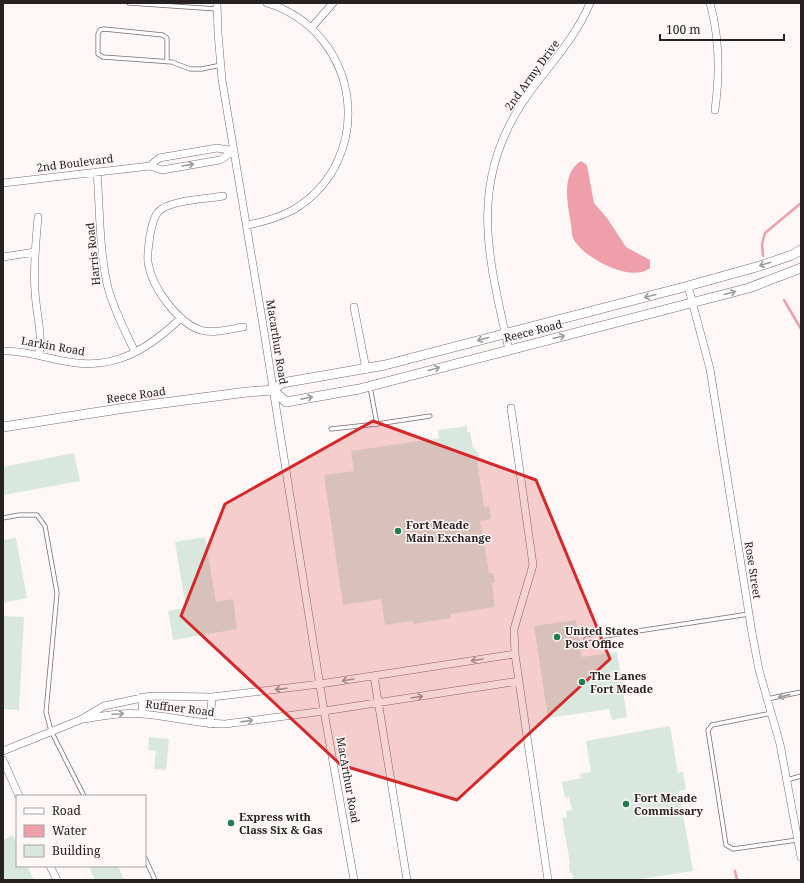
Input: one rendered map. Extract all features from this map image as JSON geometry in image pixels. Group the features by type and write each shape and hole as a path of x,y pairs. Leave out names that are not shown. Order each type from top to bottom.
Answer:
{"street":[{"path":"246,225 278,217 309,198 329,176 343,148 346,136 348,109 344,80 331,52 312,28 288,11 267,3"},
{"path":"312,28 333,3"},
{"name":"2nd Army Drive","path":"509,350 491,269 487,238 488,198 496,158 509,126 527,96 572,38 590,3"},
{"path":"710,3 718,42 720,68 715,110"},
{"name":"Macarthur Road","path":"217,6 220,65 320,684"},
{"name":"2nd Boulevard","path":"150,166 160,158 210,149 217,148 234,151"},
{"name":"2nd Boulevard","path":"3,183 150,166 162,170 220,160 234,151"},
{"name":"Harris Road","path":"97,172 105,272 108,288 115,308 135,352"},
{"path":"223,196 166,207 159,211 152,224 148,251 150,270 158,289 181,318 201,330 210,331 243,327"},
{"path":"38,217 35,252 35,293 41,339 39,355"},
{"name":"Reece Road","path":"3,427 125,408 273,390 282,383 385,365 688,286 762,265 792,255 801,250"},
{"path":"3,257 35,252"},
{"name":"Reece Road","path":"273,390 286,402 370,386 749,288 801,268"},
{"name":"Rose Street","path":"688,286 710,369 759,670 780,744 801,857"},
{"path":"354,307 366,369"},
{"name":"Larkin Road","path":"3,351 28,352 70,362 94,364 121,359 159,338 181,318"},
{"path":"511,408 533,565 514,630 515,654 548,880"},
{"name":"Ruffner Road","path":"3,751 80,720 104,706 151,696 212,697 320,684 515,654"},
{"path":"374,676 407,880"},
{"name":"Ruffner Road","path":"80,720 112,715 142,714 210,724 225,724 324,711 519,681"},
{"name":"MacArthur Road","path":"320,684 354,880"},
{"path":"210,724 212,697"},
{"path":"142,714 143,698"},
{"path":"3,760 19,795"},
{"path":"50,867 57,880"}],"lane":[{"path":"129,3 217,6"},
{"path":"167,62 167,38 163,35 104,29 100,30 98,34 98,54 103,57 167,62 190,69 202,69 220,65"},
{"path":"370,386 377,424"},
{"path":"331,429 430,416"},
{"path":"3,518 18,515 37,515 45,526 57,593 46,712 51,731 83,795"},
{"path":"586,639 749,614"},
{"path":"767,699 801,692"},
{"path":"772,713 712,725 708,730 726,845 733,849 798,840"},
{"path":"787,780 801,776"},
{"path":"146,860 155,880"}],"highlighted area":[{"path":"373,421 536,480 610,659 457,800 341,765 181,616 225,504"}],"water":[{"path":"581,161 587,165 594,203 607,218 626,247 650,260 650,268 642,272 633,273 611,268 591,257 575,242 572,235 567,190 570,174 574,167"}],"building":[{"path":"467,426 467,432 470,432 473,448 475,447 476,452 478,451 479,458 477,460 484,507 489,506 491,519 480,521 489,573 493,573 495,582 492,583 495,607 450,614 451,618 413,624 413,621 385,625 381,599 343,605 324,475 354,471 351,451 439,438 438,430"},
{"path":"74,453 80,481 3,495 3,467"},
{"path":"205,537 216,602 233,599 237,629 173,640 168,611 186,608 175,542"},
{"path":"16,538 27,598 3,603 3,540"},
{"path":"3,616 24,617 19,710 3,709"},
{"name":"The Lanes Fort Meade","path":"576,620 582,657 617,652 627,717 612,720 609,709 548,718 534,626"},
{"name":"Fort Meade Commissary","path":"670,726 678,773 683,772 686,790 679,791 693,871 634,880 573,880 572,873 570,873 570,863 562,818 567,817 566,811 572,810 569,797 565,798 562,782 581,778 580,774 591,772 586,741"},
{"path":"149,737 169,739 166,770 154,769 156,751 148,750"},
{"path":"13,835 16,842 16,867 28,867 34,880 3,880 3,840"},
{"path":"89,867 118,867 124,880 95,880"}],"waterway":[{"path":"763,256 762,244 765,233 801,203"},
{"path":"784,300 801,329"},
{"path":"735,871 737,880"}],"place":[{"name":"Fort Meade Main Exchange","path":"398,531"},
{"name":"United States Post Office","path":"557,637"},
{"name":"The Lanes Fort Meade","path":"582,682"},
{"name":"Fort Meade Commissary","path":"626,804"},
{"name":"Express with Class Six & Gas","path":"231,823"}]}
